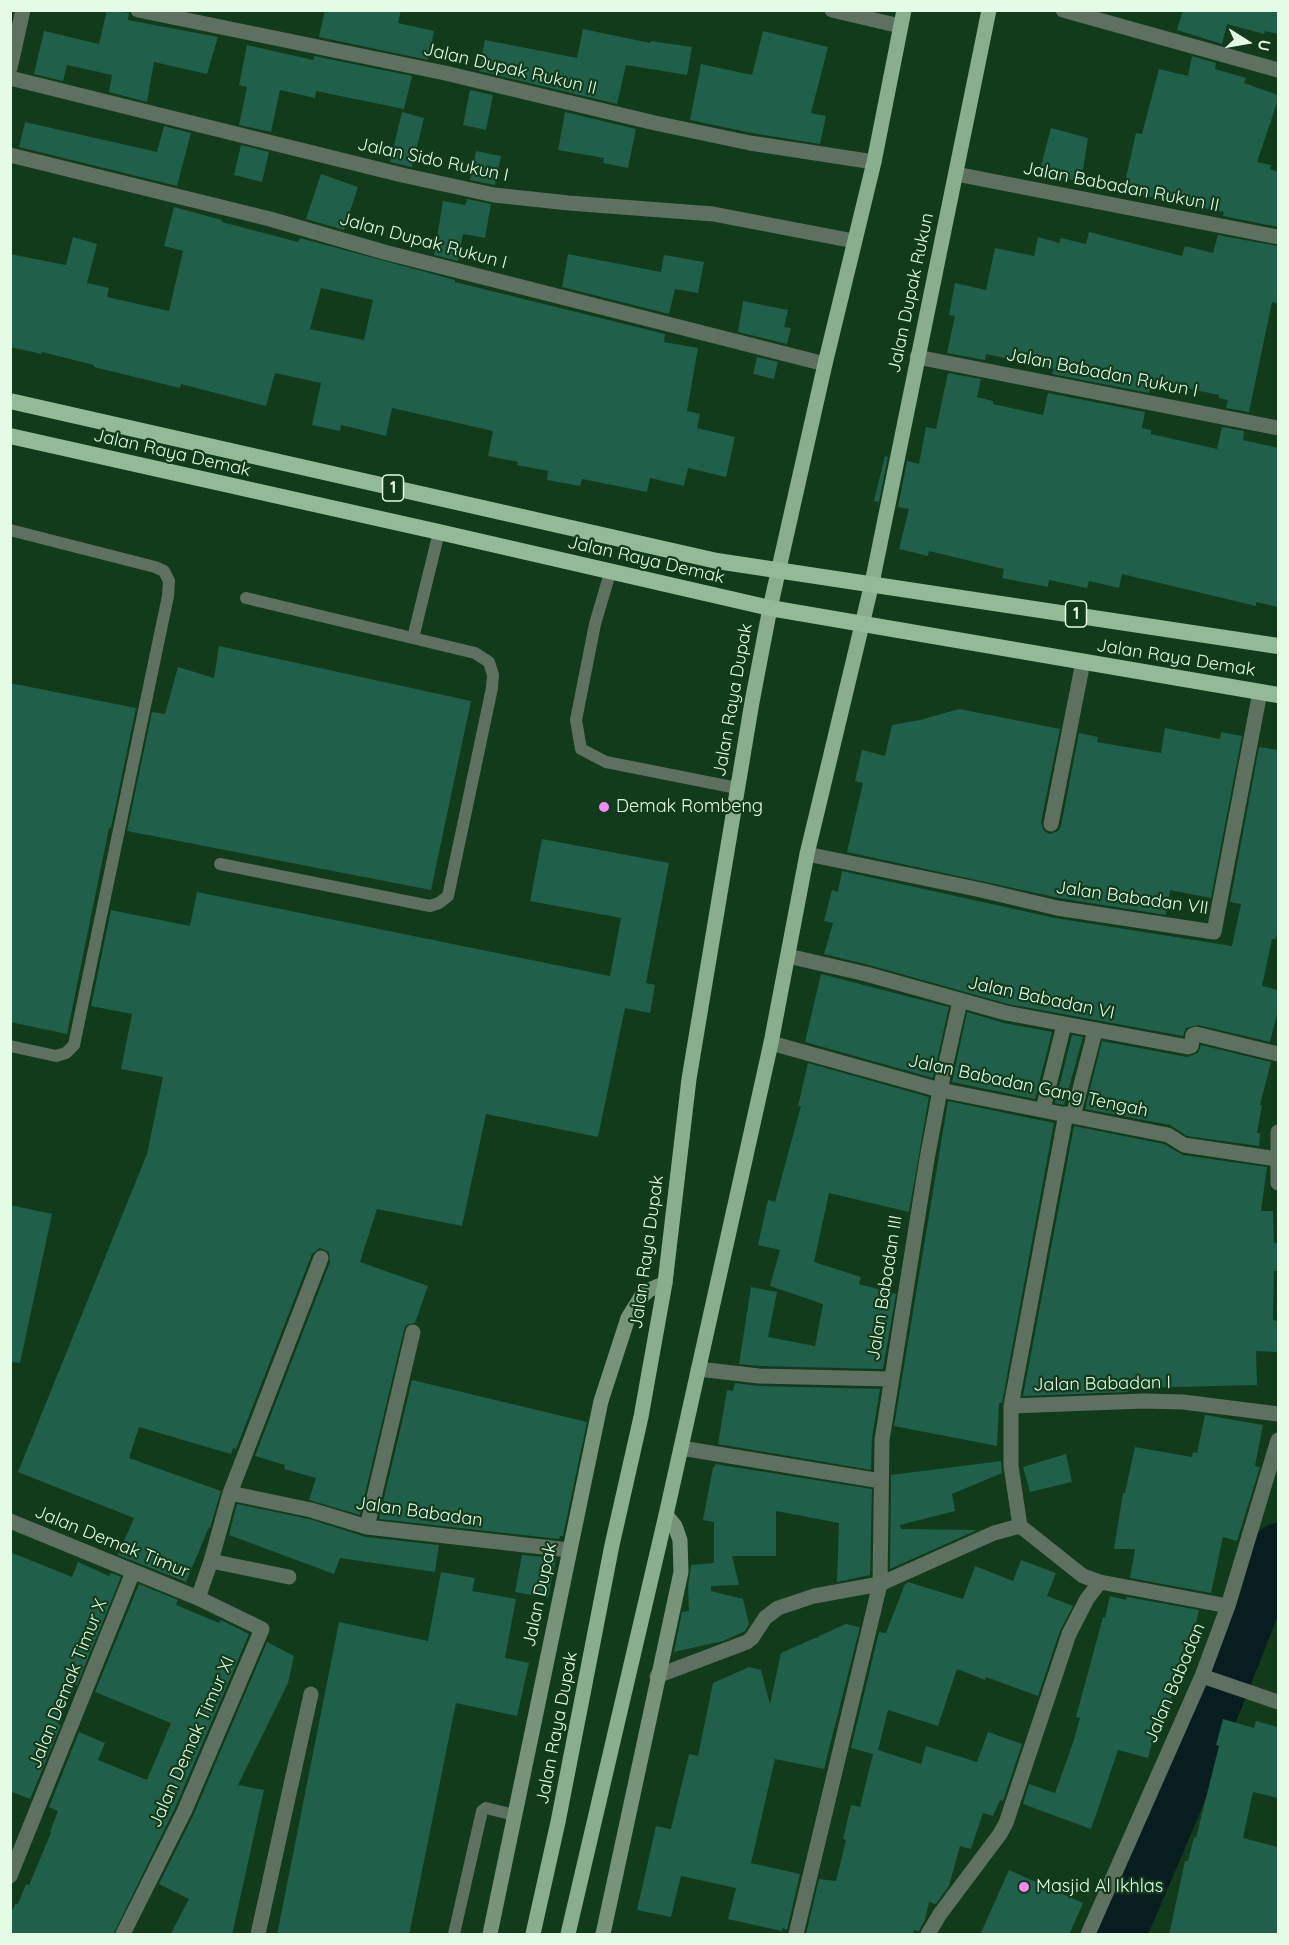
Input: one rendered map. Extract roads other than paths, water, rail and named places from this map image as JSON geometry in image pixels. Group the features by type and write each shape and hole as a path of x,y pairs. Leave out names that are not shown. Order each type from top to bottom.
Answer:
{"highway":[{"name":"Jalan Raya Demak","path":"10,401 717,561 1278,646"},
{"name":"Jalan Raya Demak","path":"10,436 770,608 1278,695"}],"main road":[{"path":"777,570 874,162 904,10"},
{"name":"Jalan Dupak Rukun","path":"872,583 990,10"},
{"name":"Jalan Raya Dupak","path":"533,1935 558,1822 612,1545 641,1417 665,1282 689,1079 777,570"},
{"path":"568,1935 666,1515 771,1043 807,854 872,583"},
{"name":"Jalan Dupak","path":"490,1935 601,1401 628,1318 641,1297 665,1282"},
{"path":"603,1935 681,1563 680,1539 675,1526 666,1515"}],"street":[{"path":"10,68 23,10"},
{"name":"Jalan Dupak Rukun II","path":"138,10 445,73 633,118 750,143 874,162"},
{"path":"832,10 900,26"},
{"path":"1063,10 1278,70"},
{"name":"Jalan Sido Rukun I","path":"10,78 402,175 494,195 713,214 854,241"},
{"name":"Jalan Dupak Rukun I","path":"10,155 270,219 384,252 825,364"},
{"name":"Jalan Babadan Rukun II","path":"956,174 1278,237"},
{"name":"Jalan Babadan Rukun I","path":"917,357 1278,428"},
{"path":"1051,824 1083,662"},
{"name":"Jalan Babadan VII","path":"807,854 1057,908 1214,932 1260,692"},
{"name":"Jalan Babadan VI","path":"788,956 866,974 1006,1014 1188,1047 1191,1046 1196,1034 1278,1054"},
{"name":"Jalan Babadan III","path":"796,1935 880,1584 882,1440 890,1379 940,1090 960,1001"},
{"path":"1043,1109 1064,1025"},
{"path":"1011,1406 1070,1115 1095,1031"},
{"name":"Jalan Babadan Gang Tengah","path":"771,1043 940,1090 1168,1135 1184,1145 1277,1159"},
{"path":"1278,1132 1278,1183"},
{"path":"198,1598 230,1493 321,1258"},
{"path":"367,1527 413,1332"},
{"path":"698,1369 759,1376 890,1379"},
{"name":"Jalan Babadan I","path":"1020,1526 1011,1466 1011,1406 1144,1401 1183,1402 1278,1414"},
{"name":"Jalan Babadan","path":"1088,1935 1204,1676 1228,1606 1278,1440"},
{"path":"681,1448 881,1481"},
{"name":"Jalan Babadan","path":"230,1493 311,1510 367,1527 569,1550"},
{"name":"Jalan Demak Timur","path":"10,1521 198,1598"},
{"path":"657,1676 747,1642 765,1618 778,1608 814,1596 880,1584 994,1533 1020,1526 1083,1576 1100,1582 1228,1606"},
{"path":"211,1561 289,1577"},
{"name":"Jalan Demak Timur X","path":"10,1876 133,1572"},
{"path":"928,1935 940,1914 1006,1823 1069,1634 1087,1599 1100,1582"},
{"name":"Jalan Demak Timur XI","path":"123,1935 184,1812 262,1632 260,1627 198,1598"},
{"path":"1204,1676 1278,1702"},
{"path":"258,1935 311,1694"}],"lane":[{"path":"10,530 155,567 164,571 169,581 168,596 74,1045 66,1053 56,1056 10,1046"},
{"path":"413,638 439,532"},
{"path":"610,573 595,624 576,720 581,749 606,762 738,788"},
{"path":"220,864 430,906 448,896 492,688 493,675 489,662 474,652 246,598"},
{"path":"454,1935 482,1811 486,1808 514,1815"}],"waterway":[{"path":"1121,1934 1175,1808 1278,1548"}],"place":[{"name":"Demak Rombeng","path":"604,807"},
{"name":"Masjid Al Ikhlas","path":"1024,1887"}]}
